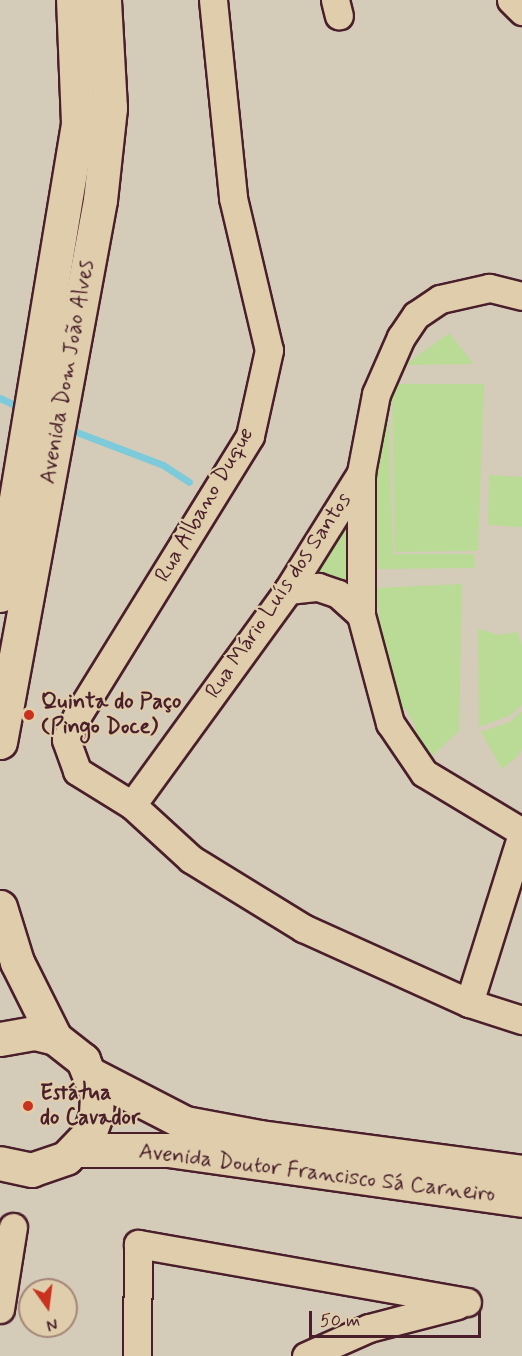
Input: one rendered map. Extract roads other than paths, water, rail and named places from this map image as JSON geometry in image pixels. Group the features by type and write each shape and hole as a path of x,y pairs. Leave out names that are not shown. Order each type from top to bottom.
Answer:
{"main road":[{"name":"Avenida Dom João Alves","path":"0,595 78,123 73,0"},
{"name":"Avenida Dom João Alves","path":"0,742 100,200 110,108 104,0"},
{"path":"0,907 17,962 55,1038"},
{"path":"0,1039 35,1033 55,1038 83,1060 92,1075 96,1115 89,1134 77,1150 54,1165 32,1170 0,1163"},
{"name":"Avenida Doutor Francisco Sá Carneiro","path":"92,1075 185,1123 260,1137 522,1172"},
{"name":"Avenida Doutor Francisco Sá Carneiro","path":"77,1150 168,1150 522,1200"}],"street":[{"name":"Rua Albano Duque","path":"132,806 77,771 66,740 77,716 250,436 269,350 233,198 213,0"},
{"path":"470,1003 522,833 424,773 390,723 361,615 361,473 376,394 401,337 416,315 440,299 489,288 522,296"},
{"name":"Rua Mário Luís dos Santos","path":"132,806 288,590 361,473"},
{"path":"288,590 318,587 338,594 361,615"},
{"path":"132,806 190,859 303,928 470,1003 522,1020"},
{"path":"0,1309 13,1227"},
{"path":"137,1356 138,1244 466,1302 369,1328 306,1356"}],"waterway":[{"path":"0,398 23,409"},
{"path":"66,428 163,465 189,482"}],"place":[{"name":"Quinta do Paço (Pingo Doce)","path":"29,715"},
{"name":"Estátua do Cavador","path":"28,1106"}]}
